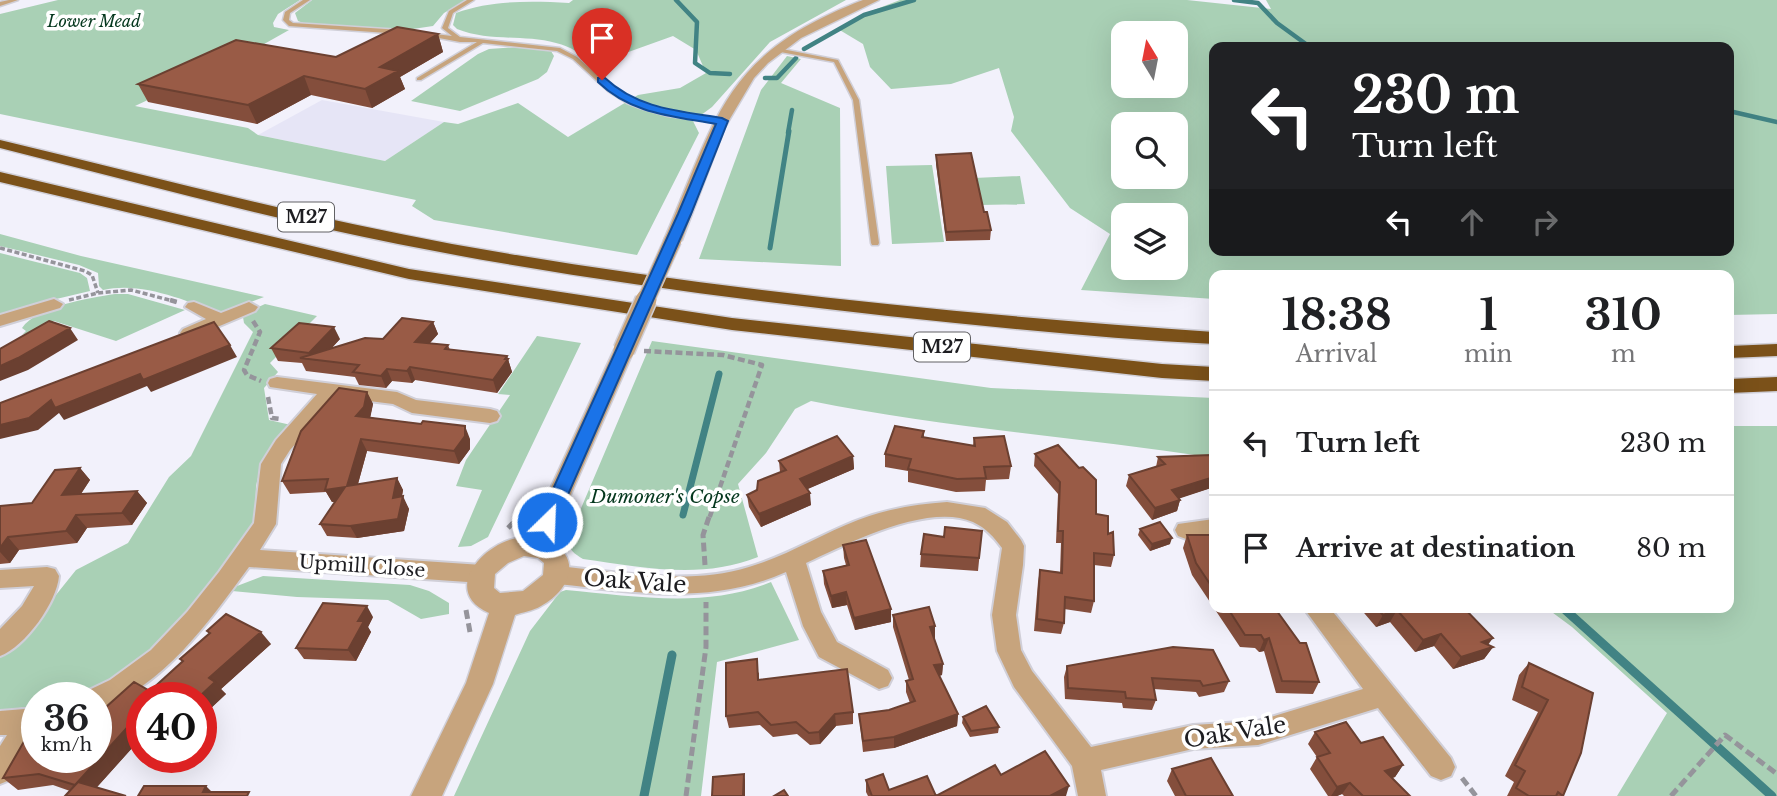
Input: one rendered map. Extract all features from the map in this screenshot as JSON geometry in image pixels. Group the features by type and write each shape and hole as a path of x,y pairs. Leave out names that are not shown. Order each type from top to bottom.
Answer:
{"highway":[{"name":"M27","path":"0,144 450,248 745,295 1034,326 1209,338"},
{"name":"M27","path":"0,177 409,274 732,324 1209,374"},
{"path":"1734,352 1777,350"},
{"path":"1734,386 1777,384"}],"street":[{"path":"536,546 673,240 722,121 746,81 777,50 816,25 873,0"},
{"path":"1,327 54,304"},
{"path":"194,307 221,319"},
{"path":"172,340 246,309"},
{"path":"275,383 397,398 412,406 490,416"},
{"path":"112,690 142,672 172,648 243,558 265,524 271,464 283,445 332,390"},
{"name":"Oak Vale","path":"557,575 657,585 706,585 753,576 866,526 912,513 947,510 977,514 999,527 1013,546 1013,565 1004,615 1009,651 1023,679 1085,761 1092,796"},
{"path":"1186,530 1209,528"},
{"path":"536,546 555,556 558,565 552,586 531,601 504,607 485,599 479,583 482,574 488,564 511,549 536,546"},
{"name":"Upmill Close","path":"243,558 482,574"},
{"path":"793,558 822,645 835,656 863,666 879,678"},
{"path":"0,579 47,576 48,584 31,612 0,645"},
{"path":"426,796 479,684 504,607"},
{"path":"1320,613 1441,767"},
{"name":"Oak Vale","path":"1085,761 1193,737 1258,733 1382,695"},
{"path":"0,723 21,722"},
{"path":"0,771 21,740"}],"lane":[{"path":"0,4 15,0"},
{"path":"307,0 288,12 286,20 291,25 408,33 398,38"},
{"path":"461,40 445,28 451,12 471,0"},
{"path":"417,34 480,43 519,43 558,49 575,57 616,94 632,103 673,115 722,121"},
{"path":"419,79 480,43"},
{"path":"777,50 836,61 856,100 875,243"}],"path":[{"path":"0,248 85,271 92,275 98,293"},
{"path":"54,304 98,293 131,290 194,307"},
{"path":"246,309 260,332 244,370 254,380 275,383"},
{"path":"667,352 723,355 762,365 703,535 706,647 686,796"},
{"path":"275,383 267,388 272,418 283,419"},
{"path":"463,604 470,618 470,643"},
{"path":"1671,796 1725,735 1777,774"}],"shaded area":[{"path":"322,100 444,122 385,161 258,135"}],"green space":[{"name":"Lower Mead","path":"58,0 300,0 278,14 273,23 274,27 289,30 248,53 135,106 248,128 258,135 385,161 444,122 458,124 518,103 568,137 638,95 680,88 706,73 696,50 673,36 595,64 561,44 481,35 457,29 453,25 456,13 497,4 569,3 573,0 846,0 770,42 712,107 693,121 699,133 637,255 434,220 412,206 416,200 0,114 0,14"},
{"path":"312,0 466,0 444,13 433,26 406,30 306,24 298,21 295,13"},
{"path":"900,0 1187,0 1271,9 1266,0 1777,0 1777,314 1734,315 1734,270 1209,270 1209,299 1081,290 1110,234 1070,208 1011,131 1014,117 999,68 951,84 891,89 870,67 863,44 838,29 866,13"},
{"path":"519,47 551,51 554,56 547,72 538,79 460,111 411,101 478,54 489,49"},
{"path":"787,56 801,59 781,83 840,108 841,266 699,259 761,90"},
{"path":"932,165 944,242 892,244 886,166"},
{"path":"1020,176 1025,204 980,205 974,178"},
{"path":"0,234 81,256 264,297 222,313 148,290 103,290 99,286 98,273 79,265 0,246"},
{"path":"0,253 80,273 87,278 90,291 31,305 0,316"},
{"path":"128,294 185,310 116,341 54,321 22,335 26,331 22,328 39,314 78,301"},
{"path":"265,304 317,316 270,363 278,372 264,388 269,420 291,425 272,446 261,465 256,486 255,523 168,641 109,682 21,682 21,708 0,710 0,656 23,636 76,570 128,543 169,477 191,456 253,332 244,323 243,317 247,312"},
{"path":"537,336 581,343 488,537 471,546 458,547 482,490 456,486 466,460 510,395 498,394"},
{"name":"Dumoner's Copse","path":"652,341 991,388 1209,398 1209,457 911,418 811,401 795,409 766,453 738,484 758,557 715,568 649,568 583,559 571,549 568,539"},
{"path":"1734,426 1777,426 1777,796 1617,796 1667,713 1553,613 1734,613"},
{"path":"263,576 410,585 429,591 449,603 449,614 421,619 388,600 297,597 232,591 237,586"},
{"path":"771,582 799,640 717,662 701,796 454,796 530,631 560,592 566,590 643,597 696,598 747,590"}],"building":[{"path":"397,27 438,34 380,67 398,71 365,89 304,76 248,105 138,84 236,40 336,57"},
{"path":"971,153 984,212 987,212 991,230 946,232 936,155"},
{"path":"402,318 433,322 415,342 448,345 445,349 507,356 505,359 508,359 493,380 410,367 407,371 387,369 381,376 353,372 359,365 300,358 365,338 383,339"},
{"path":"49,321 70,328 0,366 0,349"},
{"path":"214,322 230,345 143,380 140,374 55,408 51,400 29,418 0,425 0,403"},
{"path":"299,323 334,327 309,353 271,348"},
{"path":"339,388 367,392 364,407 356,416 465,426 465,436 454,451 361,439 347,486 397,478 393,498 403,496 398,519 350,526 320,524 345,487 325,490 328,479 282,481 301,431"},
{"path":"895,426 924,431 922,437 975,446 974,438 1004,436 1011,466 984,467 986,478 957,479 908,469 911,459 885,454"},
{"path":"837,436 853,456 800,479 810,493 759,514 747,495 757,490 758,481 786,470 779,461"},
{"path":"1058,445 1079,468 1083,467 1096,480 1096,514 1108,516 1108,534 1113,532 1114,555 1094,553 1094,601 1065,597 1064,623 1037,619 1040,570 1062,573 1063,531 1058,531 1060,482 1035,454"},
{"path":"1209,455 1209,479 1172,490 1180,500 1155,508 1129,475 1165,464 1158,457"},
{"path":"80,468 62,495 137,491 122,513 76,515 66,531 8,537 0,548 0,506 32,503 55,470"},
{"path":"1160,522 1172,538 1152,544 1140,529"},
{"path":"945,527 982,531 979,558 921,554 924,534 944,537"},
{"path":"1187,535 1209,535 1209,582 1196,563"},
{"path":"866,540 891,609 854,618 846,592 831,596 823,571 849,565 843,545"},
{"path":"323,603 367,606 358,621 364,621 348,650 296,648"},
{"path":"929,607 935,626 930,627 943,664 934,665 958,714 894,737 863,741 859,714 889,710 915,701 906,681 913,679 893,615"},
{"path":"1231,613 1278,613 1300,643 1306,643 1319,682 1282,681 1269,638 1264,640 1261,635 1245,635"},
{"path":"1400,613 1469,613 1493,638 1482,642 1493,647 1461,657 1441,634 1423,640"},
{"path":"226,614 261,632 209,678 215,682 160,682 183,661 180,659 210,633 207,631"},
{"path":"1173,647 1213,650 1229,681 1203,686 1200,681 1152,678 1156,700 1126,698 1125,692 1068,688 1067,666"},
{"path":"757,659 758,680 847,669 853,712 835,714 819,732 809,733 796,722 771,725 758,712 726,716 726,663"},
{"path":"1529,663 1593,693 1581,753 1563,796 1558,792 1556,796 1529,796 1516,788 1525,771 1515,765 1548,700 1522,687"},
{"path":"126,689 126,729 112,744 112,702"},
{"path":"986,706 999,727 971,731 963,717"},
{"path":"1346,722 1361,743 1383,737 1403,765 1385,771 1410,796 1363,796 1350,783 1337,787 1317,757 1330,753 1315,732"},
{"path":"21,747 21,773 86,773 75,785 39,774 3,778"},
{"path":"1045,751 1069,786 1050,796 936,796 995,765 1001,775"},
{"path":"1211,758 1233,796 1186,796 1172,769"},
{"path":"744,774 743,796 712,796 713,777"},
{"path":"883,774 889,790 927,776 936,796 872,796 866,780"},
{"path":"78,782 126,796 65,796"},
{"path":"144,786 206,786 203,792 249,792 247,796 138,796"},
{"path":"784,790 788,796 774,796"}],"waterway":[{"path":"676,0 697,22 695,63 710,73 730,74"},
{"path":"804,49 864,15 914,0"},
{"path":"1234,0 1258,3 1277,23 1303,42"},
{"path":"765,78 777,78 796,58"},
{"path":"788,133 792,110"},
{"path":"1734,112 1777,122"},
{"path":"770,248 789,131"},
{"path":"683,515 719,374"},
{"path":"1569,613 1772,796"},
{"path":"644,796 672,655"}],"route":[{"path":"547,522 684,214 722,121 649,109 616,94 602,80"}]}
